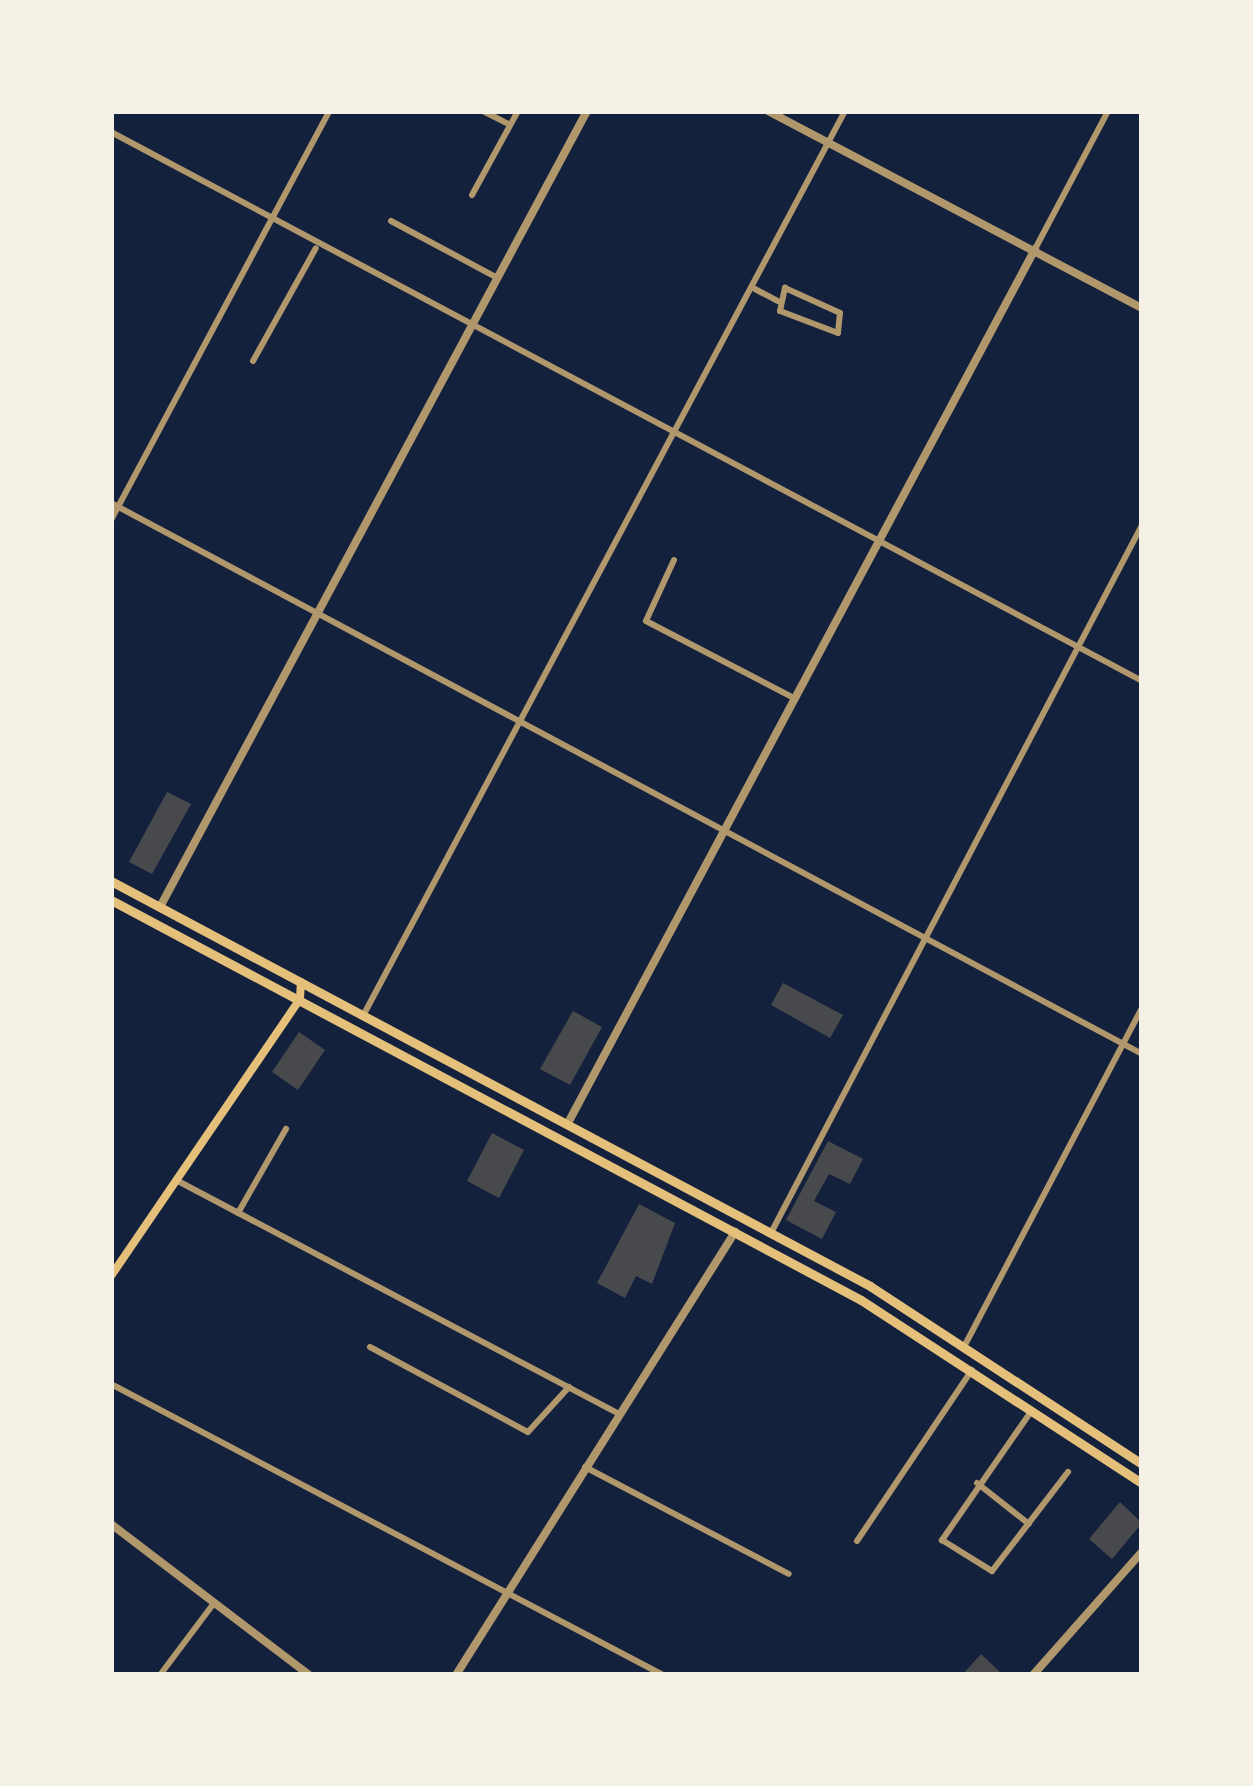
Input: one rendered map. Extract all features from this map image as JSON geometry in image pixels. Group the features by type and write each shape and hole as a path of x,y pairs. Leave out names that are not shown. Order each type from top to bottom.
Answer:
{"main road":[{"path":"111,881 772,1232 965,1343 1142,1464"},
{"path":"111,900 736,1231 973,1368 1142,1483"},
{"path":"111,1276 300,999 301,982"}],"street":[{"path":"111,520 329,111"},
{"path":"483,111 510,125"},
{"path":"472,195 518,111"},
{"path":"160,907 587,111"},
{"path":"768,111 1142,308"},
{"path":"364,1014 845,111"},
{"path":"573,1144 568,1123 1108,111"},
{"path":"111,132 316,248 880,539 1142,681"},
{"path":"392,221 496,277"},
{"path":"253,361 316,248"},
{"path":"754,288 825,336 843,322 795,288 778,301"},
{"path":"115,505 1142,1054"},
{"path":"772,1232 1142,525"},
{"path":"674,560 646,621 796,699"},
{"path":"965,1343 1142,1008"},
{"path":"238,1213 286,1129"},
{"path":"176,1180 619,1414"},
{"path":"456,1675 736,1231"},
{"path":"370,1347 529,1432 568,1388"},
{"path":"857,1541 973,1368"},
{"path":"111,1384 663,1675"},
{"path":"1034,1408 940,1534 981,1572 1029,1523 1068,1472"},
{"path":"585,1467 789,1574"},
{"path":"977,1483 1029,1523"},
{"path":"111,1524 309,1675"},
{"path":"1040,1673 1142,1552"},
{"path":"160,1675 214,1603"}],"building":[{"path":"167,792 191,804 152,874 129,862"},
{"path":"783,983 843,1015 830,1038 771,1005"},
{"path":"573,1011 602,1027 570,1085 540,1069"},
{"path":"299,1032 325,1050 298,1090 272,1072"},
{"path":"492,1133 524,1150 499,1198 467,1181"},
{"path":"828,1141 863,1159 850,1184 829,1174 814,1201 836,1212 822,1239 786,1220"},
{"path":"639,1204 675,1223 652,1284 636,1276 625,1298 597,1283"},
{"path":"1120,1502 1142,1523 1112,1559 1089,1539"},
{"path":"981,1654 1003,1675 962,1675"}]}
